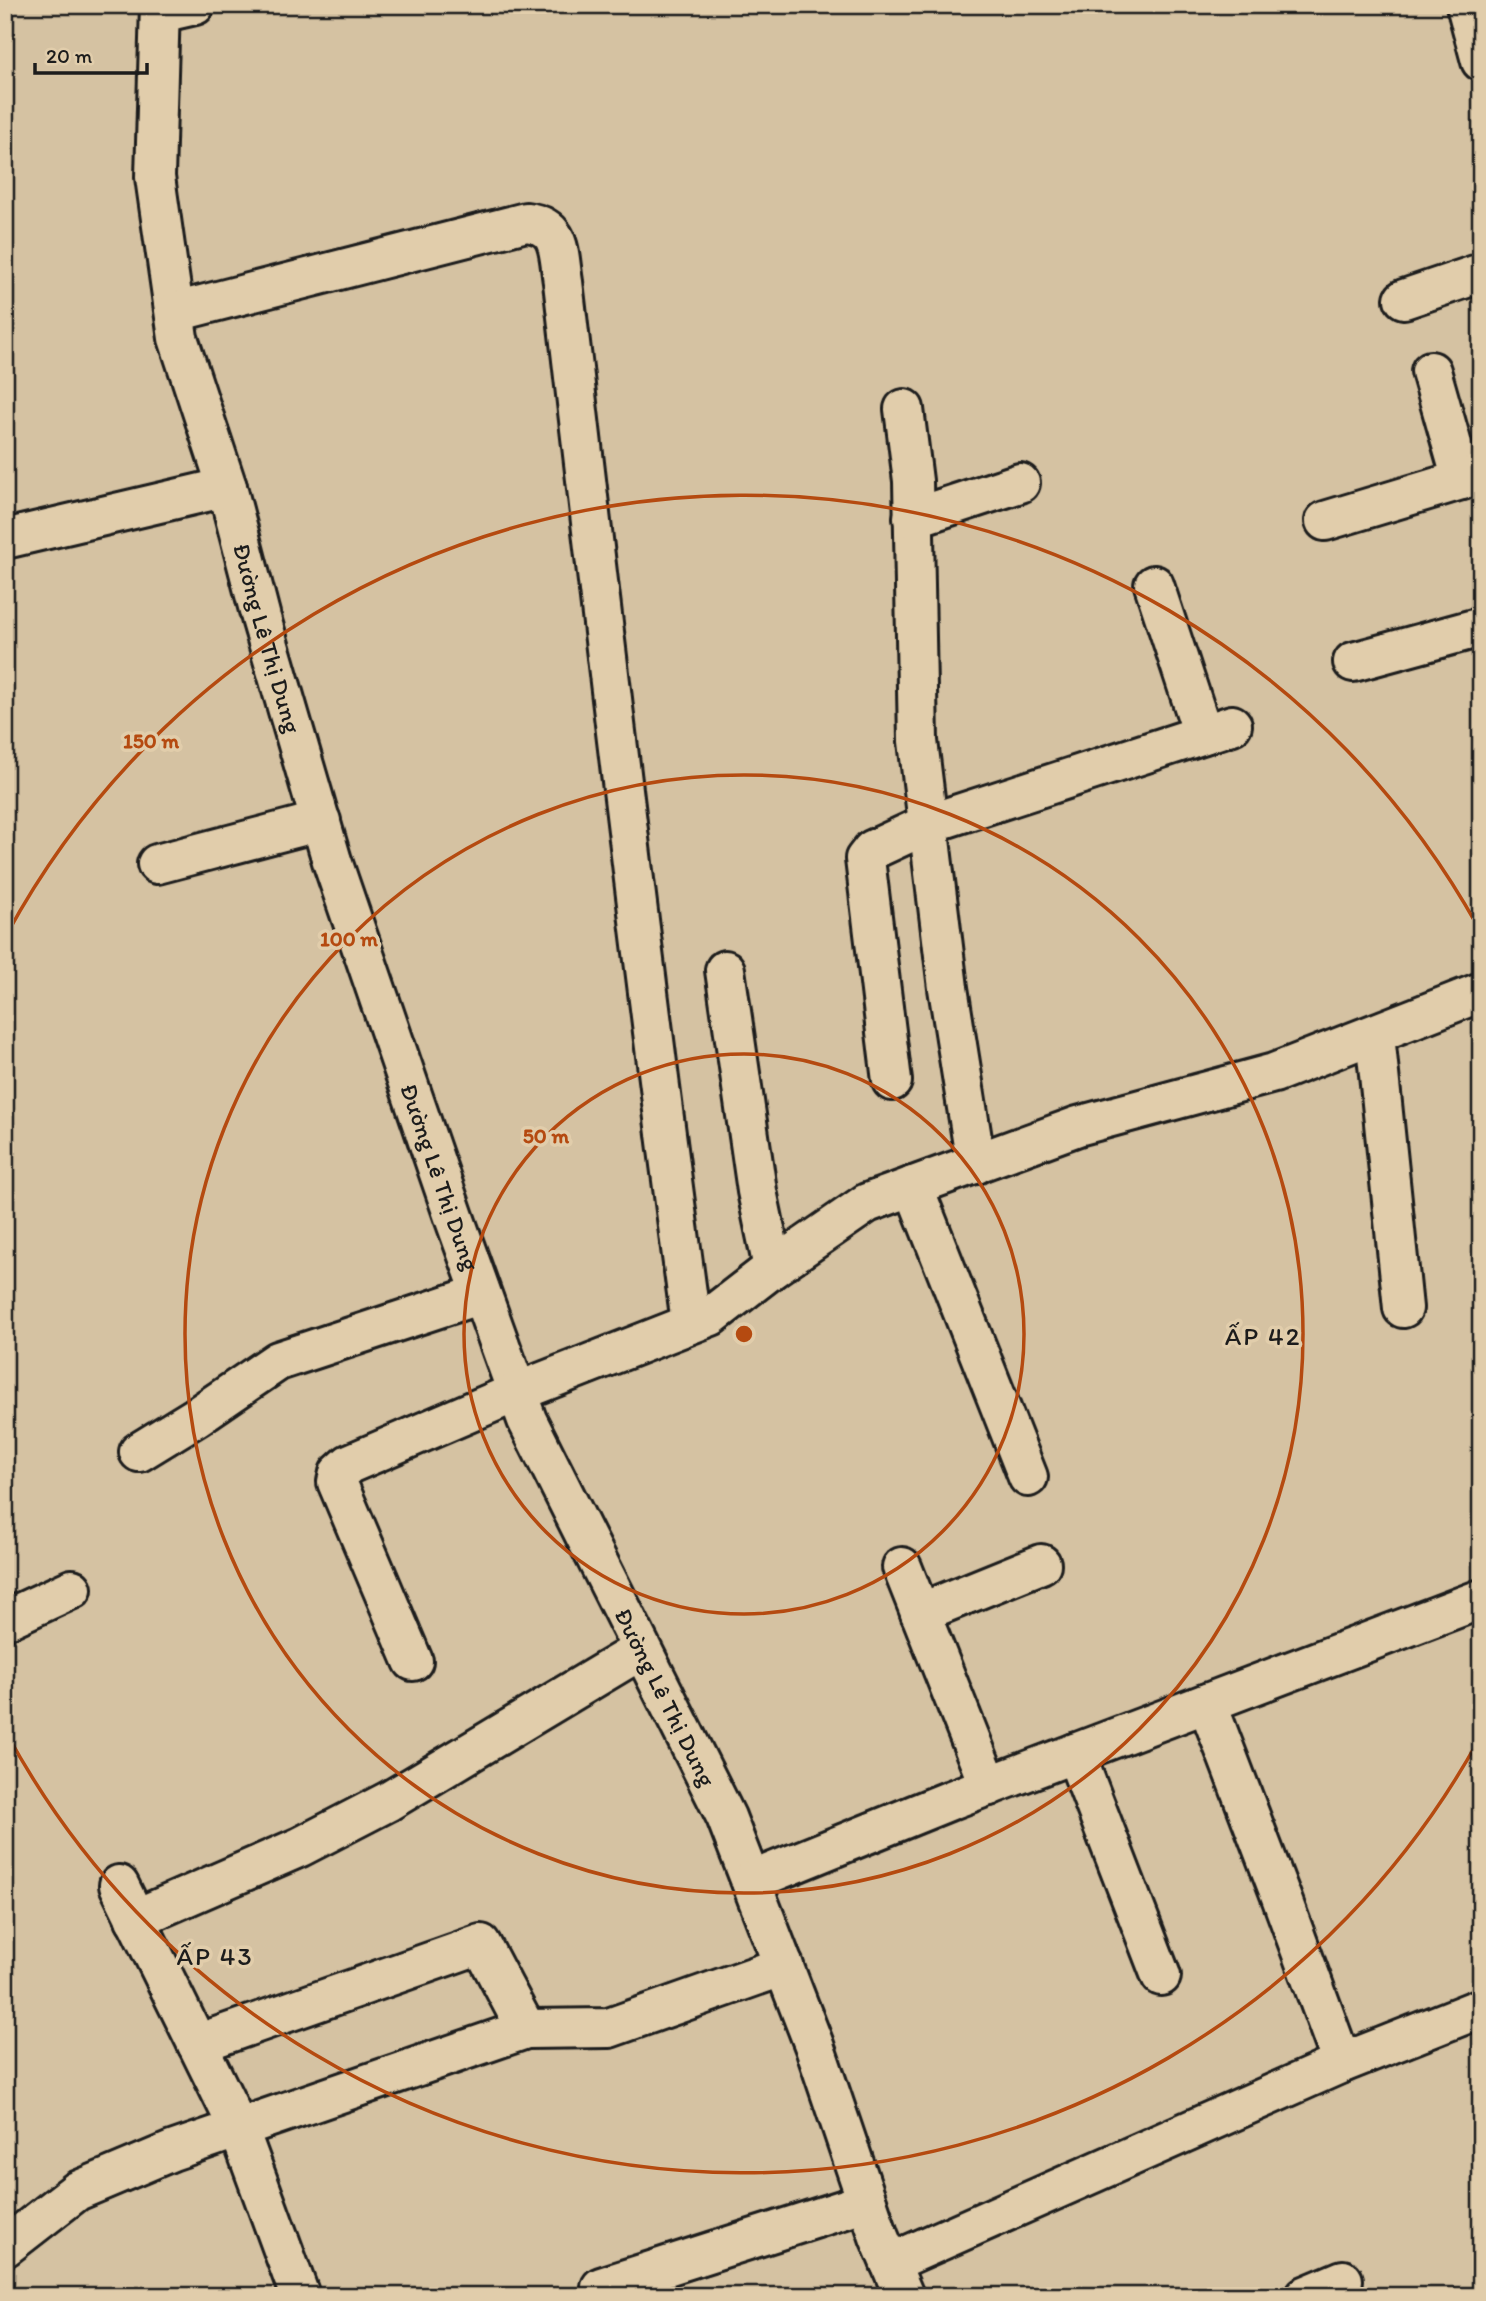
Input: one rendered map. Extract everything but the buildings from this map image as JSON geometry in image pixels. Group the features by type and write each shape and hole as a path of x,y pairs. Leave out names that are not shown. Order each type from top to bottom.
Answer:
{"street":[{"path":"1466,5 1479,51"},
{"name":"Đường Lê Thị Dung","path":"172,8 155,177 178,338 226,487 332,861 527,1420 726,1817 814,2045 867,2202 897,2279"},
{"path":"174,312 526,222 539,223 551,230 557,243 563,282 619,772 691,1323"},
{"path":"1404,299 1481,272"},
{"path":"1325,521 1471,477 1431,371"},
{"path":"904,409 913,481 918,741 948,988 976,1164"},
{"path":"913,518 1020,482"},
{"path":"5,539 226,487"},
{"path":"892,1081 865,859 872,850 928,824 1218,730 1154,585"},
{"path":"1353,662 1481,627"},
{"path":"157,864 321,821"},
{"path":"725,970 757,1191 773,1268"},
{"path":"413,1661 337,1482 339,1473 349,1464 517,1392 711,1316 773,1268 867,1203 1078,1126 1274,1073 1481,992"},
{"path":"1375,1035 1403,1308"},
{"path":"913,1186 1028,1477"},
{"path":"139,1452 196,1417 278,1360 481,1294"},
{"path":"920,1613 1041,1564"},
{"path":"902,1567 989,1786"},
{"path":"5,1620 72,1589"},
{"path":"751,1881 989,1786 1481,1599"},
{"path":"135,1919 300,1847 388,1801 641,1650"},
{"path":"1207,1703 1342,2063"},
{"path":"1075,1753 1161,1976"},
{"path":"119,1885 238,2127 300,2296"},
{"path":"197,2044 481,1944 526,2029"},
{"path":"5,2248 77,2191 238,2127 526,2029 609,2028 784,1966"},
{"path":"897,2279 1342,2063 1481,2008"},
{"path":"601,2287 867,2202"},
{"path":"1304,2296 1343,2280"}],"district":[{"name":"ẤP 42","path":"1263,1336"},
{"name":"ẤP 43","path":"215,1956"}]}
